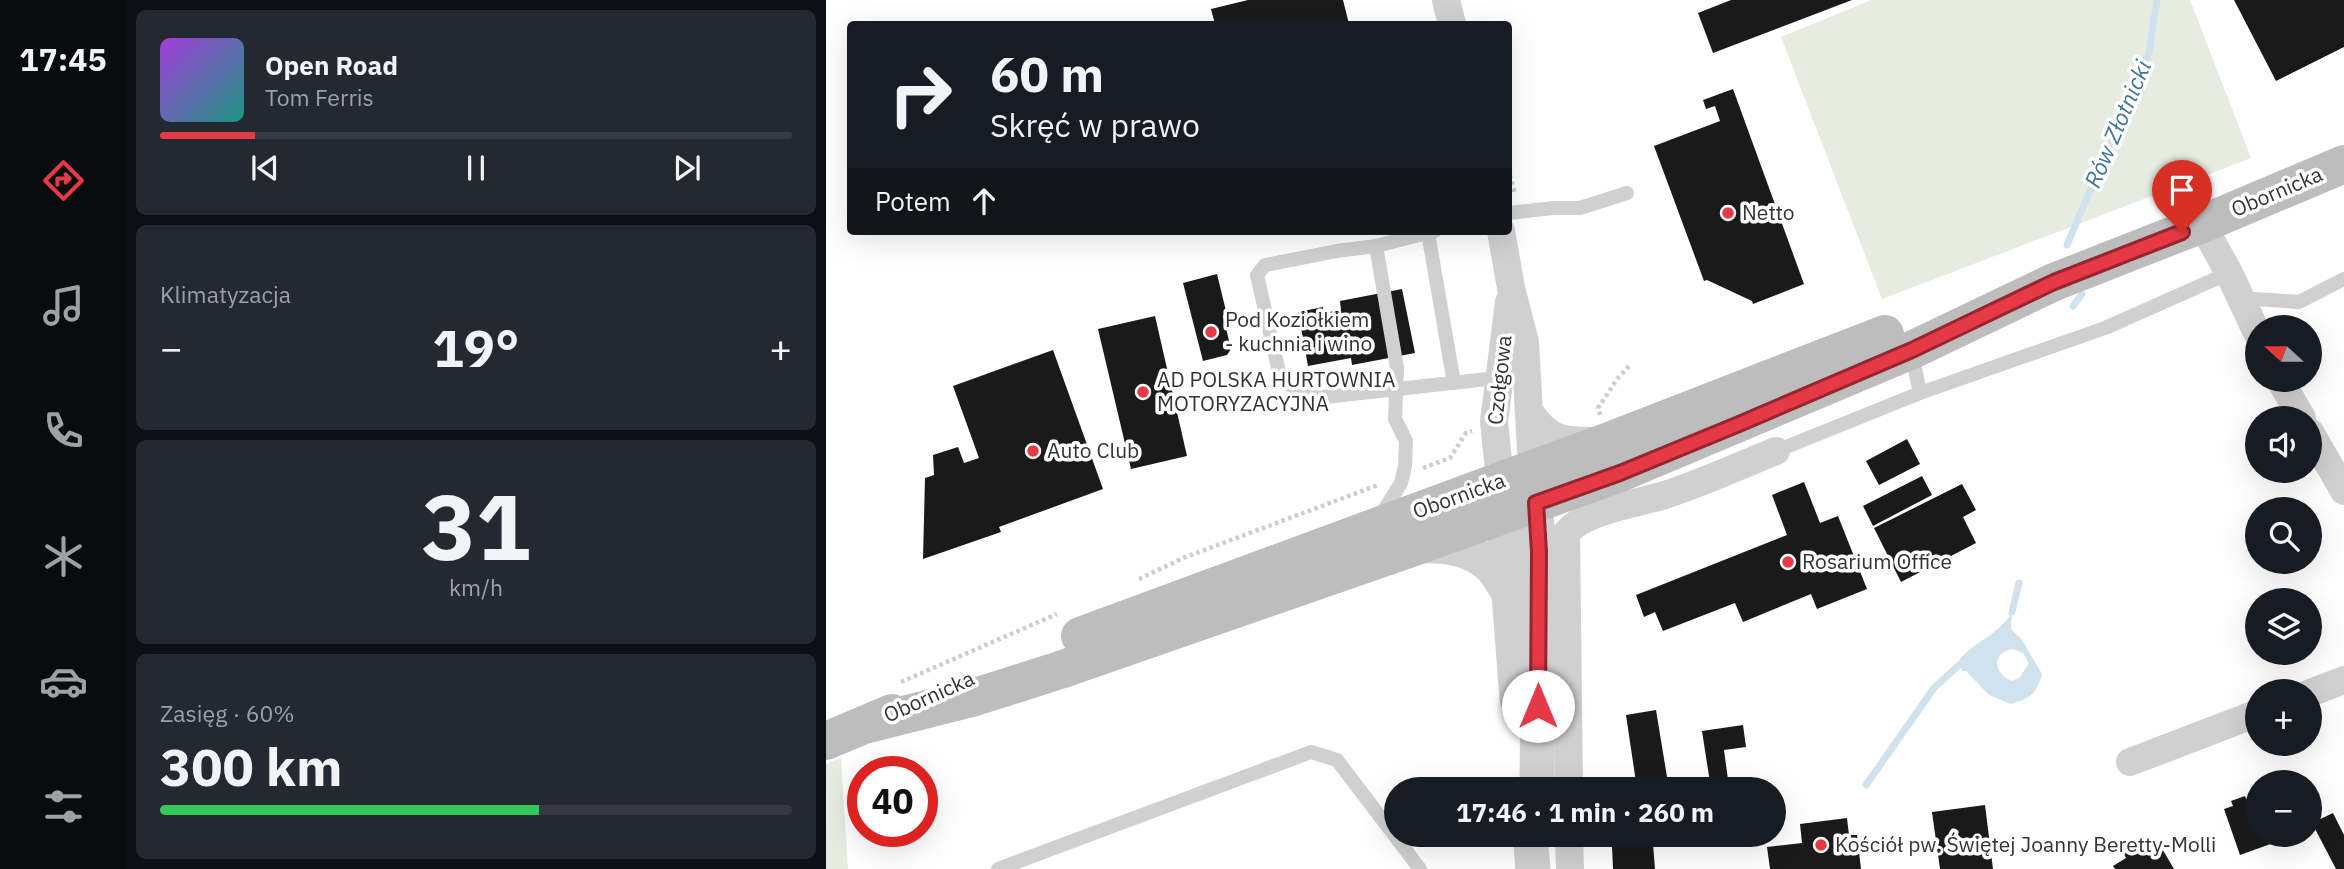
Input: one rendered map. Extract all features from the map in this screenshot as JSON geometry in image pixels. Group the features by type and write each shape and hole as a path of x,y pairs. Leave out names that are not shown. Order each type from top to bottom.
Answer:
{"main road":[{"name":"Obornicka","path":"826,741 975,676 1373,527 1620,473 1912,350 2054,282 2344,164"},
{"name":"Obornicka","path":"869,724 975,697 1060,670 1417,546 1528,491 1606,431 1914,322 2054,282"}],"street":[{"path":"1446,0 1451,21"},
{"path":"2202,224 2249,315"},
{"name":"Czołgowa","path":"1502,235 1511,288 1525,342 1530,412 1528,491"},
{"name":"Czołgowa","path":"1511,288 1494,422 1528,491"},
{"path":"1530,412 1541,428 1550,434 1574,441 1606,431"},
{"path":"1569,777 1566,534 1576,522 1629,503 1664,495 1776,451"},
{"path":"2322,453 2344,491"},
{"path":"1524,777 1507,590 1528,491"},
{"path":"1528,491 1539,552 1537,777"},
{"path":"1417,546 1459,548 1478,557 1492,567 1507,590"},
{"path":"2322,688 2344,680"},
{"path":"2130,762 2245,718"},
{"path":"1531,847 1534,869"},
{"path":"1534,869 1535,847"},
{"path":"1569,847 1570,869"}],"lane":[{"path":"1512,213 1580,208 1627,193"},
{"path":"1420,235 1376,246 1265,265 1257,275 1280,381 1325,397 1488,379 1498,382"},
{"path":"1432,235 1454,383"},
{"path":"1373,527 1401,483 1406,442 1395,419 1397,368 1376,246"},
{"path":"1776,451 1920,393 2105,328 2229,272"},
{"path":"2241,298 2299,302 2344,279"},
{"path":"1912,350 1920,393"},
{"path":"998,869 1311,752 1337,760 1420,869"}],"path":[{"path":"1606,431 1598,408 1630,365"},
{"path":"1422,469 1450,458 1466,433 1479,428"},
{"path":"1131,582 1183,558 1383,483"},
{"path":"900,682 1069,609"}],"shaded area":[{"path":"1871,0 2190,0 2251,158 1882,299 1781,37"},
{"path":"841,758 848,869 826,869 826,764"}],"water":[{"path":"2012,612 2011,629 2022,640 2042,674 2032,694 2011,704 1989,695 1966,671 1962,671 1959,660","holes":["2013,649 2023,653 2029,663 2020,677 2013,681 2001,674 1997,664 2001,654"]}],"building":[{"path":"1248,0 1343,0 1348,21 1214,21 1211,9"},
{"path":"1731,0 1852,0 1713,53 1698,13"},
{"path":"2234,0 2344,0 2344,47 2276,81"},
{"name":"Netto","path":"1733,89 1804,284 1753,304 1752,301 1704,281 1654,146 1720,121 1715,106 1706,109 1703,100"},
{"name":"Pod Koziołkiem - kuchnia i wino","path":"1217,274 1231,349 1227,355 1203,361 1183,283"},
{"path":"1402,289 1415,353 1352,365 1351,358 1308,366 1298,312 1323,307 1324,313 1341,310 1340,301"},
{"name":"AD POLSKA HURTOWNIA MOTORYZACYJNA","path":"1155,316 1187,456 1131,469 1098,329"},
{"name":"Auto Club","path":"1053,350 1103,489 999,527 1001,532 923,559 925,478 934,475 933,455 958,447 964,463 979,458 953,386"},
{"path":"1907,439 1920,464 1879,485 1866,461"},
{"path":"1922,476 1932,495 1873,526 1863,506"},
{"name":"Rosarium Office","path":"1804,482 1820,523 1838,516 1867,589 1817,609 1811,594 1743,622 1735,603 1663,631 1655,612 1644,617 1636,595 1787,535 1772,495"},
{"path":"1962,484 1976,510 1963,517 1976,543 1901,582 1874,528"},
{"path":"1656,710 1667,777 1635,777 1626,715"},
{"path":"1743,725 1746,747 1724,750 1728,777 1709,777 1702,731"},
{"path":"2245,796 2245,847 2262,847 2240,855 2224,809 2233,806 2231,801"},
{"path":"1985,805 1993,869 1940,869 1932,812"},
{"path":"2333,813 2344,835 2344,869 2336,869 2322,842 2322,818"},
{"name":"Kościół pw. Świętej Joanny Beretty-Molli","path":"1847,818 1849,835 1857,835 1861,869 1770,869 1767,847 1786,847 1786,845 1802,843 1800,824"},
{"path":"2157,840 2174,869 2115,869 2113,866 2126,858 2124,854 2141,844 2143,848"},
{"path":"1612,847 1653,847 1655,869 1613,869"}],"waterway":[{"name":"Rów Złotnicki","path":"2067,245 2149,52 2157,0"},
{"name":"Rów Złotnicki","path":"2073,306 2082,294"},
{"name":"Rów Złotnicki","path":"2012,612 2019,583"},
{"name":"Rów Złotnicki","path":"1866,785 1934,688 1959,665"}],"place":[{"name":"Netto","path":"1728,213"},
{"name":"Pod Koziołkiem - kuchnia i wino","path":"1211,332"},
{"name":"AD POLSKA HURTOWNIA MOTORYZACYJNA","path":"1143,392"},
{"name":"Auto Club","path":"1033,451"},
{"name":"Rosarium Office","path":"1788,562"},
{"name":"Kościół pw. Świętej Joanny Beretty-Molli","path":"1821,845"}],"route":[{"path":"1538,706 1539,552 1536,503 1620,473 1739,424 1912,350 2054,282 2182,232"}]}
